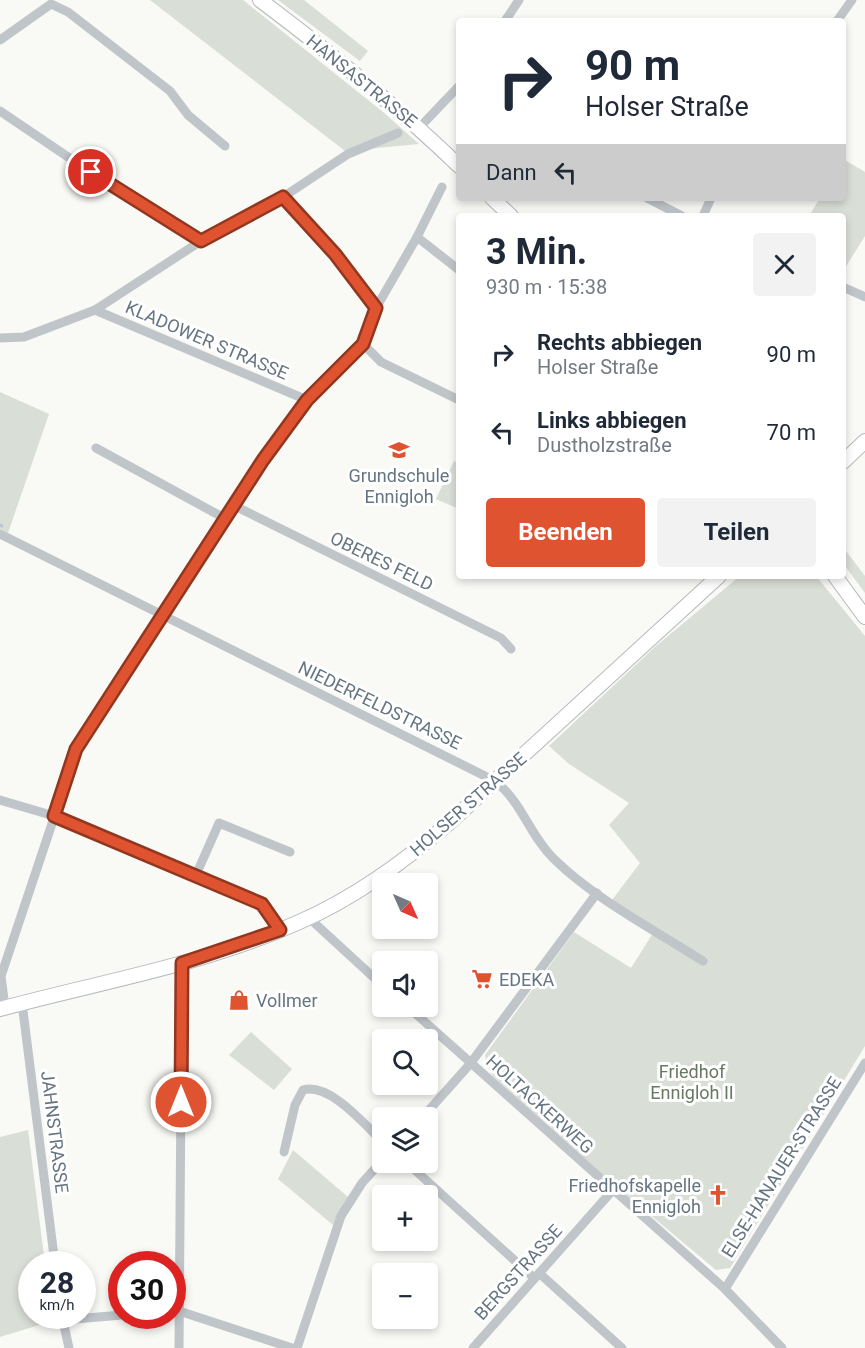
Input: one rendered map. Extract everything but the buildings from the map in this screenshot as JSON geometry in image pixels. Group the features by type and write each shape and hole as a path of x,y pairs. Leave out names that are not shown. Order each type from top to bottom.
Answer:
{"main road":[{"name":"HANSASTRASSE","path":"260,0 327,50 419,128 456,163"},
{"path":"495,201 508,213"},
{"path":"846,460 863,448"},
{"name":"HOLSER STRASSE","path":"2,1008 182,963 309,918 368,886 407,859 716,579"},
{"path":"837,579 865,617"}],"street":[{"path":"507,18 519,0"},
{"path":"839,18 852,0"},
{"path":"0,40 51,4 68,12 170,91 188,114 225,146"},
{"path":"419,128 456,89"},
{"path":"0,111 145,209 201,241"},
{"path":"0,338 24,336 95,310 201,241 283,197 348,154 398,133"},
{"path":"2,1008 2,976 76,749 263,460 307,400 363,344 376,308 417,237 442,187"},
{"path":"283,197 335,254 376,308"},
{"path":"653,201 676,213"},
{"path":"417,237 456,268"},
{"path":"846,288 865,297"},
{"name":"KLADOWER STRASSE","path":"95,310 307,400"},
{"path":"363,344 381,362 456,399"},
{"path":"96,448 226,519"},
{"name":"OBERES FELD","path":"235,506 501,638 511,649"},
{"name":"NIEDERFELDSTRASSE","path":"0,534 495,781 513,798 552,857 597,893 703,961"},
{"path":"0,800 54,816 262,904 280,930"},
{"path":"196,875 219,823 290,852"},
{"path":"432,1107 471,1064 597,893"},
{"path":"309,918 372,976"},
{"path":"177,1251 182,963"},
{"name":"JAHNSTRASSE","path":"22,1003 54,1251"},
{"name":"HOLTACKERWEG","path":"419,1017 724,1289 782,1348"},
{"name":"ELSE-HANAUER-STRASSE","path":"724,1289 865,1063"},
{"path":"284,1152 295,1105 303,1090 310,1088 322,1090 334,1097 372,1132"},
{"path":"297,1348 341,1216 356,1192 372,1173"},
{"path":"419,1173 622,1348"},
{"name":"BERGSTRASSE","path":"473,1348 612,1191"},
{"path":"186,1314 292,1348"},
{"path":"65,1329 69,1348"},
{"path":"177,1329 179,1348"}],"green space":[{"path":"150,0 243,0 383,112 419,144 345,151"},
{"path":"278,0 304,0 368,51 360,61"},
{"path":"846,161 865,172 865,236 846,266 846,213 811,213 818,201 846,201"},
{"path":"0,392 49,414 8,533 0,529"},
{"path":"454,461 456,462 456,508 436,499"},
{"path":"846,551 865,576 865,593 846,567"},
{"name":"Friedhof Ennigloh II","path":"736,579 818,579 865,636 865,1046 730,1268 716,1270 617,1187 493,1076 487,1067 485,1055 574,932 631,968 653,933 609,904 640,863 609,825 629,803 569,764 549,746 656,646"},
{"path":"251,1032 292,1069 274,1090 229,1055"},
{"path":"28,1130 43,1251 18,1251 18,1329 26,1329 0,1337 0,1137"},
{"path":"293,1150 348,1197 333,1225 278,1179"}],"place":[{"name":"Grundschule Ennigloh","path":"399,450"},
{"name":"EDEKA","path":"482,979"},
{"name":"Vollmer","path":"239,1000"},
{"name":"Friedhofskapelle Ennigloh","path":"718,1195"}],"route":[{"path":"91,172 145,209 201,241 283,197 335,254 376,308 363,344 307,400 263,460 177,597 76,749 54,816 262,904 276,920 280,930 182,963 181,1102"}]}
